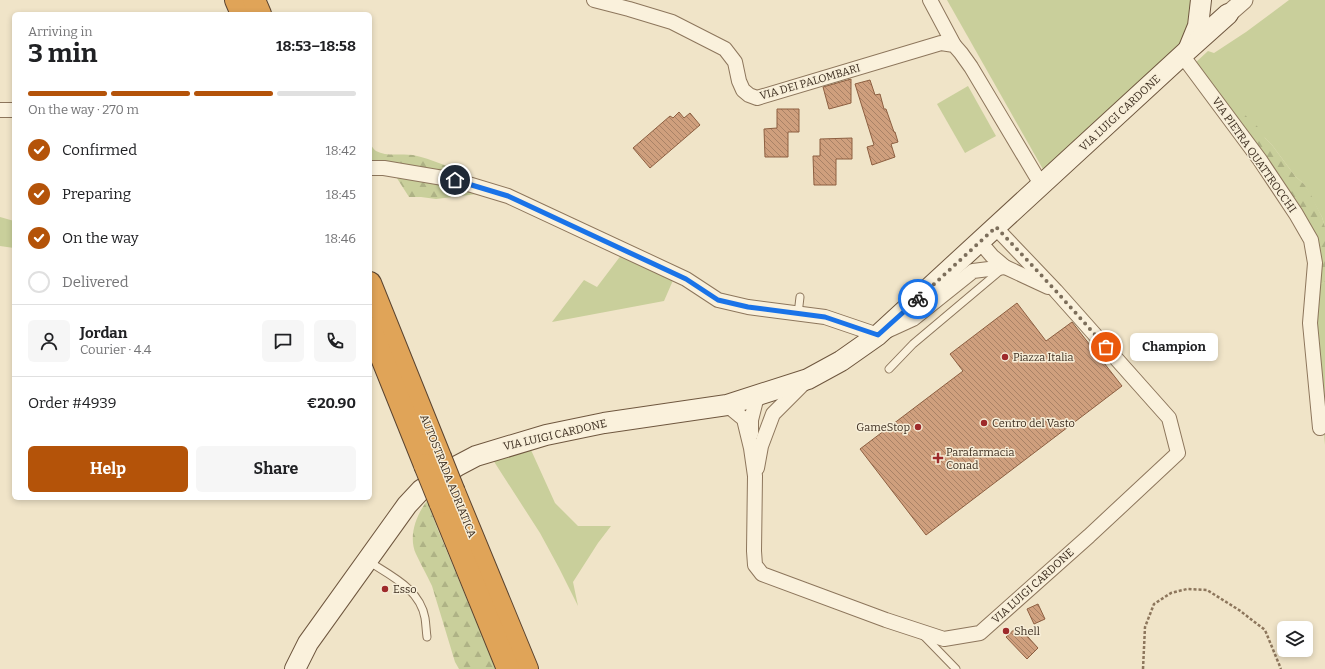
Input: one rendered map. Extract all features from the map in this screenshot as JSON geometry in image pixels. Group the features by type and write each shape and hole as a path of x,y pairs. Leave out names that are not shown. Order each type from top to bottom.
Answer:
{"highway":[{"path":"236,0 241,12"},
{"path":"254,0 259,12"},
{"name":"AUTOSTRADA ADRIATICA","path":"372,289 432,461"},
{"name":"AUTOSTRADA ADRIATICA","path":"372,332 527,669"},
{"name":"AUTOSTRADA ADRIATICA","path":"447,497 508,669"}],"main road":[{"path":"1185,53 1198,26 1201,0"},
{"path":"1212,0 1218,8 1228,7"},
{"name":"VIA LUIGI CARDONE","path":"296,669 308,643 407,505 421,490 476,456 546,435 604,424 727,405 808,379 841,361 878,335 1042,186 1185,53 1228,7"}],"street":[{"name":"VIA DEI PALOMBARI","path":"594,0 629,4 672,22 725,49 735,62 739,81 743,90 749,95 757,98 941,43 954,45"},
{"path":"930,0 954,45 962,53 971,67 1042,186"},
{"name":"VIA LUIGI CARDONE","path":"1228,7 1244,0"},
{"name":"VIA PIETRA QUATTROCCHI","path":"1185,53 1260,160 1296,214 1311,240 1315,262 1310,323 1320,428"},
{"path":"0,110 12,110"},
{"path":"372,168 384,168 455,180 508,196 686,279 718,300 748,307 825,317 878,335"},
{"name":"VIA LUIGI CARDONE","path":"757,396 763,412 756,447 754,551 755,565 762,574 944,639 980,633 1083,541 1178,453 1169,418 1056,291 996,227"},
{"name":"VIA LUIGI CARDONE","path":"980,242 992,256 1005,267 1056,291"},
{"name":"VIA LUIGI CARDONE","path":"878,335 913,319 973,271 1005,267"},
{"name":"VIA LUIGI CARDONE","path":"756,447 773,414 808,379"},
{"name":"VIA LUIGI CARDONE","path":"727,405 744,419 756,447"}],"lane":[{"path":"889,369 913,344 1005,267"},
{"path":"798,314 800,297"},
{"path":"367,560 408,587 418,600 425,616 427,636"},
{"path":"918,630 956,669"}],"path":[{"path":"1143,669 1144,627 1154,604 1171,593 1187,589 1207,590 1239,610 1265,630 1281,669"}],"green space":[{"path":"947,0 1201,0 1191,42 1044,171"},
{"path":"1289,0 1325,0 1325,227 1322,217 1304,184 1295,176 1265,138 1232,117 1194,64 1208,51 1214,53 1246,32"},
{"path":"968,86 996,136 965,153 937,104"},
{"path":"1238,114 1245,115 1258,127 1295,176 1304,184 1322,217 1325,227 1325,282 1319,285 1317,247 1232,117"},
{"path":"372,146 380,153 413,155 469,174 477,194 436,199 409,197 393,172 372,164"},
{"path":"0,217 12,220 12,248 0,246"},
{"path":"622,254 674,278 664,301 552,322 584,280 597,287"},
{"path":"1325,282 1325,445 1314,322 1319,285"},
{"path":"531,450 555,503 578,526 611,526 598,543 573,582 578,606 540,533 493,460"},
{"path":"427,501 496,669 459,669 455,662 432,586 414,547 414,526"}],"building":[{"path":"851,79 851,103 829,109 823,87"},
{"path":"870,80 875,95 880,94 884,109 886,109 898,142 891,144 895,157 872,165 867,147 874,145 855,84"},
{"path":"777,109 799,109 799,132 788,132 788,157 765,157 764,129 777,128"},
{"path":"679,112 684,118 690,113 700,125 650,168 633,148 670,116 673,118"},
{"path":"852,138 852,159 836,159 836,185 814,185 813,156 820,156 820,139"},
{"name":"Centro del Vasto","path":"1017,303 1046,341 1072,322 1122,386 926,535 860,449 963,371 950,354"},
{"path":"1038,604 1045,619 1034,624 1027,609"},
{"path":"1018,626 1038,648 1027,659 1006,637"}],"way so far":[{"path":"918,299 996,227 1106,347"}],"place":[{"name":"Champion","path":"1106,347"},
{"name":"Piazza Italia","path":"1005,357"},
{"name":"Centro del Vasto","path":"984,423"},
{"name":"GameStop","path":"918,427"},
{"name":"Parafarmacia Conad","path":"938,458"},
{"name":"Esso","path":"385,589"},
{"name":"Shell","path":"1006,631"}],"route":[{"path":"455,180 508,196 686,279 718,300 748,307 825,317 878,335 918,299"}]}
